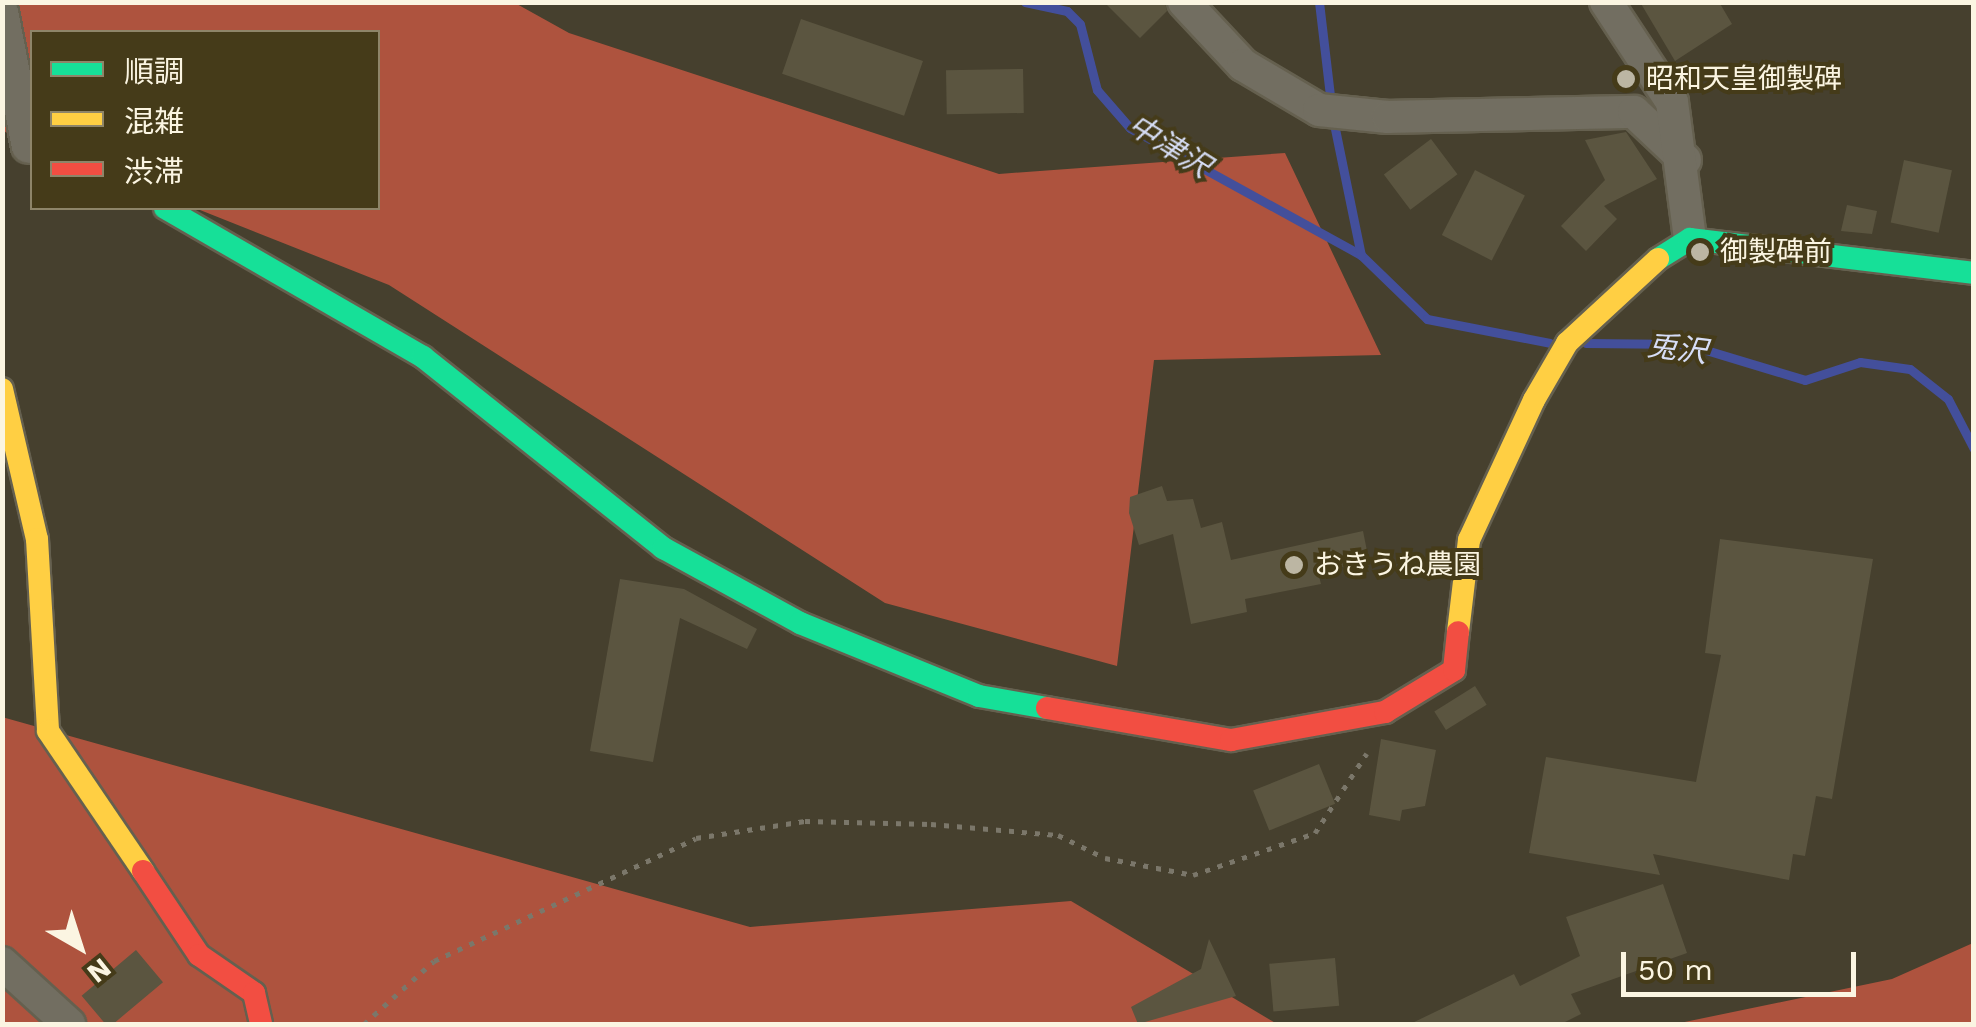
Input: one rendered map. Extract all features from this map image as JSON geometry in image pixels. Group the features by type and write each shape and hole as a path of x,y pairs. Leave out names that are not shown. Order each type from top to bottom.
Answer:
{"street":[{"path":"1184,2 1243,65 1319,110 1388,118 1634,112 1685,160"},
{"path":"1606,2 1672,102 1685,160 1690,238"},
{"path":"2,12 21,146"},
{"path":"168,210 424,357 663,548 800,622 979,696 1231,740 1385,712 1454,670 1469,540 1567,344 1627,278 1690,238 1974,273"},
{"path":"2,389 37,540 48,732 199,955 254,993 261,1024"},
{"path":"2,963 70,1024"}],"path":[{"path":"364,1024 434,960 718,833 847,819 949,825 1058,835 1105,858 1193,875 1314,833 1350,790 1385,712"}],"shaded area":[{"path":"2,3 515,3 569,33 999,174 1285,153 1381,355 1154,360 1117,666 885,603 389,285 200,210 380,210 380,30 30,30 30,142 3,131"},
{"path":"2,717 750,927 1071,901 1277,1024 3,1024"},
{"path":"1973,943 1973,1024 1675,1024 1892,979"}],"building":[{"path":"1104,2 1165,2 1167,11 1140,38"},
{"path":"1640,2 1719,2 1732,24 1675,61"},
{"path":"801,19 923,61 904,116 782,74"},
{"path":"1023,69 1024,113 947,114 946,70"},
{"path":"1626,132 1657,179 1604,206 1617,219 1586,251 1561,226 1605,180 1585,140"},
{"path":"1431,139 1457,174 1410,210 1384,175"},
{"path":"1904,160 1952,170 1939,233 1891,223"},
{"path":"1475,170 1525,195 1492,260 1442,235"},
{"path":"1847,205 1877,211 1872,234 1841,231"},
{"path":"1162,486 1167,501 1193,499 1201,528 1222,522 1231,560 1363,531 1369,561 1318,572 1321,584 1245,599 1247,612 1191,624 1173,534 1139,545 1129,513 1130,497"},
{"path":"1720,539 1873,559 1832,799 1816,796 1805,856 1793,854 1789,880 1653,854 1660,875 1529,853 1546,757 1696,782 1721,655 1705,653"},
{"path":"620,579 684,589 757,629 747,649 680,618 653,762 590,751"},
{"path":"1475,686 1487,705 1446,730 1434,711"},
{"path":"1381,739 1436,750 1425,806 1402,810 1400,821 1369,815"},
{"path":"1319,764 1335,804 1269,830 1253,791"},
{"path":"1663,884 1687,953 1571,994 1581,1014 1561,1024 1410,1024 1514,974 1520,986 1580,956 1566,917"},
{"path":"1209,939 1236,996 1138,1024 1131,1007 1201,969"},
{"path":"136,950 163,982 113,1024 105,1024 82,996"},
{"path":"1335,958 1339,1006 1273,1012 1269,964"}],"waterway":[{"name":"中津沢","path":"1025,2 1067,11 1080,24 1097,90 1130,128 1361,255 1427,319 1550,343"},
{"path":"1319,2 1331,104"},
{"path":"1333,119 1361,255"},
{"name":"兎沢","path":"1586,343 1686,344 1805,380 1860,362 1910,369 1948,399 1974,449"}],"traffic: fast":[{"path":"168,210 423,357 663,548 800,623 979,696 1047,708"},
{"path":"1658,259 1690,239 1974,273"}],"traffic: slow":[{"path":"1458,632 1469,540 1534,400 1567,343 1658,259"},
{"path":"2,389 37,539 48,731 143,871"}],"traffic: jam":[{"path":"1047,708 1231,740 1385,712 1454,670 1458,632"},
{"path":"143,871 199,955 254,993 261,1024"}],"place":[{"name":"昭和天皇御製碑","path":"1626,79"},
{"name":"御製碑前","path":"1700,252"},
{"name":"おきうね農園","path":"1294,565"}]}
